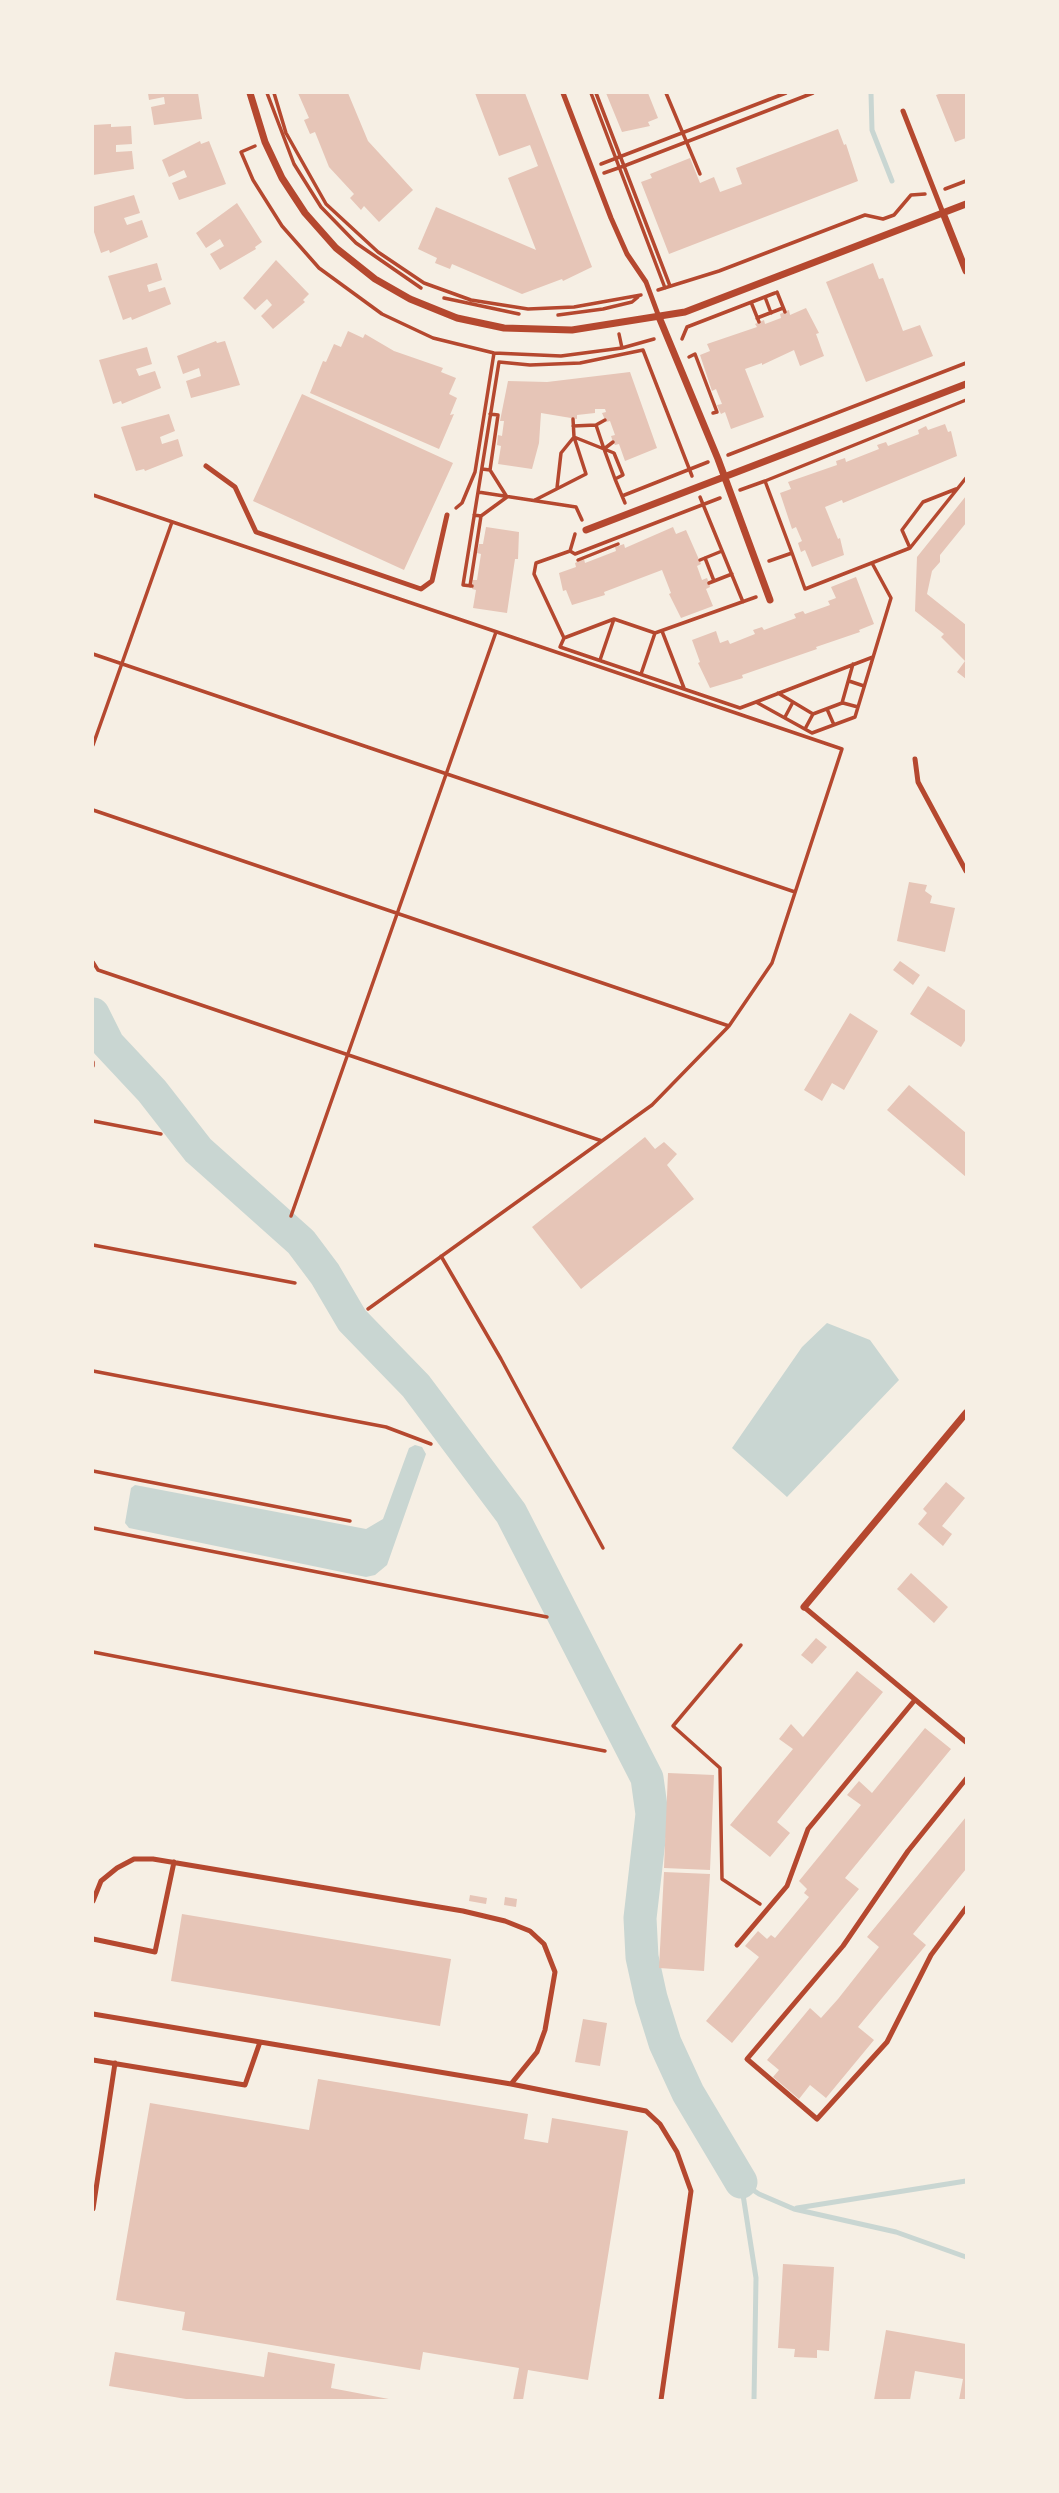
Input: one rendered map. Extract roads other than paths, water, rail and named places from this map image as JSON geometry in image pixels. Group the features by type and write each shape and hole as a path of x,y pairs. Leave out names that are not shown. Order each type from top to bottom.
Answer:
{"street":[{"path":"250,93 271,157 304,213 349,259 398,293 457,318 517,330 572,330 659,317 705,305 966,204"},
{"path":"943,213 966,271"},
{"path":"659,317 718,459 768,596"},
{"path":"586,530 966,384"},
{"path":"804,1607 966,1413"}],"lane":[{"path":"564,93 627,254 646,282 659,317"},
{"path":"903,111 943,213"},
{"path":"206,466 235,487 256,531 421,589 432,582 447,515"},
{"path":"915,759 918,782 966,872"},
{"path":"804,1607 966,1742"},
{"path":"737,1945 787,1886 808,1829 914,1701"},
{"path":"966,1779 908,1851 844,1946 747,2059 817,2119 887,2042 931,1955 966,1908"},
{"path":"93,1901 101,1881 134,1859 174,1862 463,1911 505,1921 530,1931 544,1944 555,1972 545,2030 537,2052 510,2084"},
{"path":"93,1939 155,1952 174,1862"},
{"path":"93,2014 510,2084 646,2111 660,2124 677,2152 691,2191 661,2400"},
{"path":"93,2060 245,2085 260,2042"},
{"path":"93,2209 116,2063"}],"waterway":[{"path":"871,93 872,130 892,181"},
{"path":"93,1014 108,1044 152,1091 198,1150 301,1242 325,1274 352,1320 416,1386 511,1513 647,1778 652,1814 640,1918 642,1957 651,1998 665,2043 688,2093 741,2182"},
{"path":"797,2208 966,2181"},
{"path":"741,2182 759,2194 794,2209 896,2232 966,2257"},
{"path":"741,2182 756,2278 754,2400"}]}
